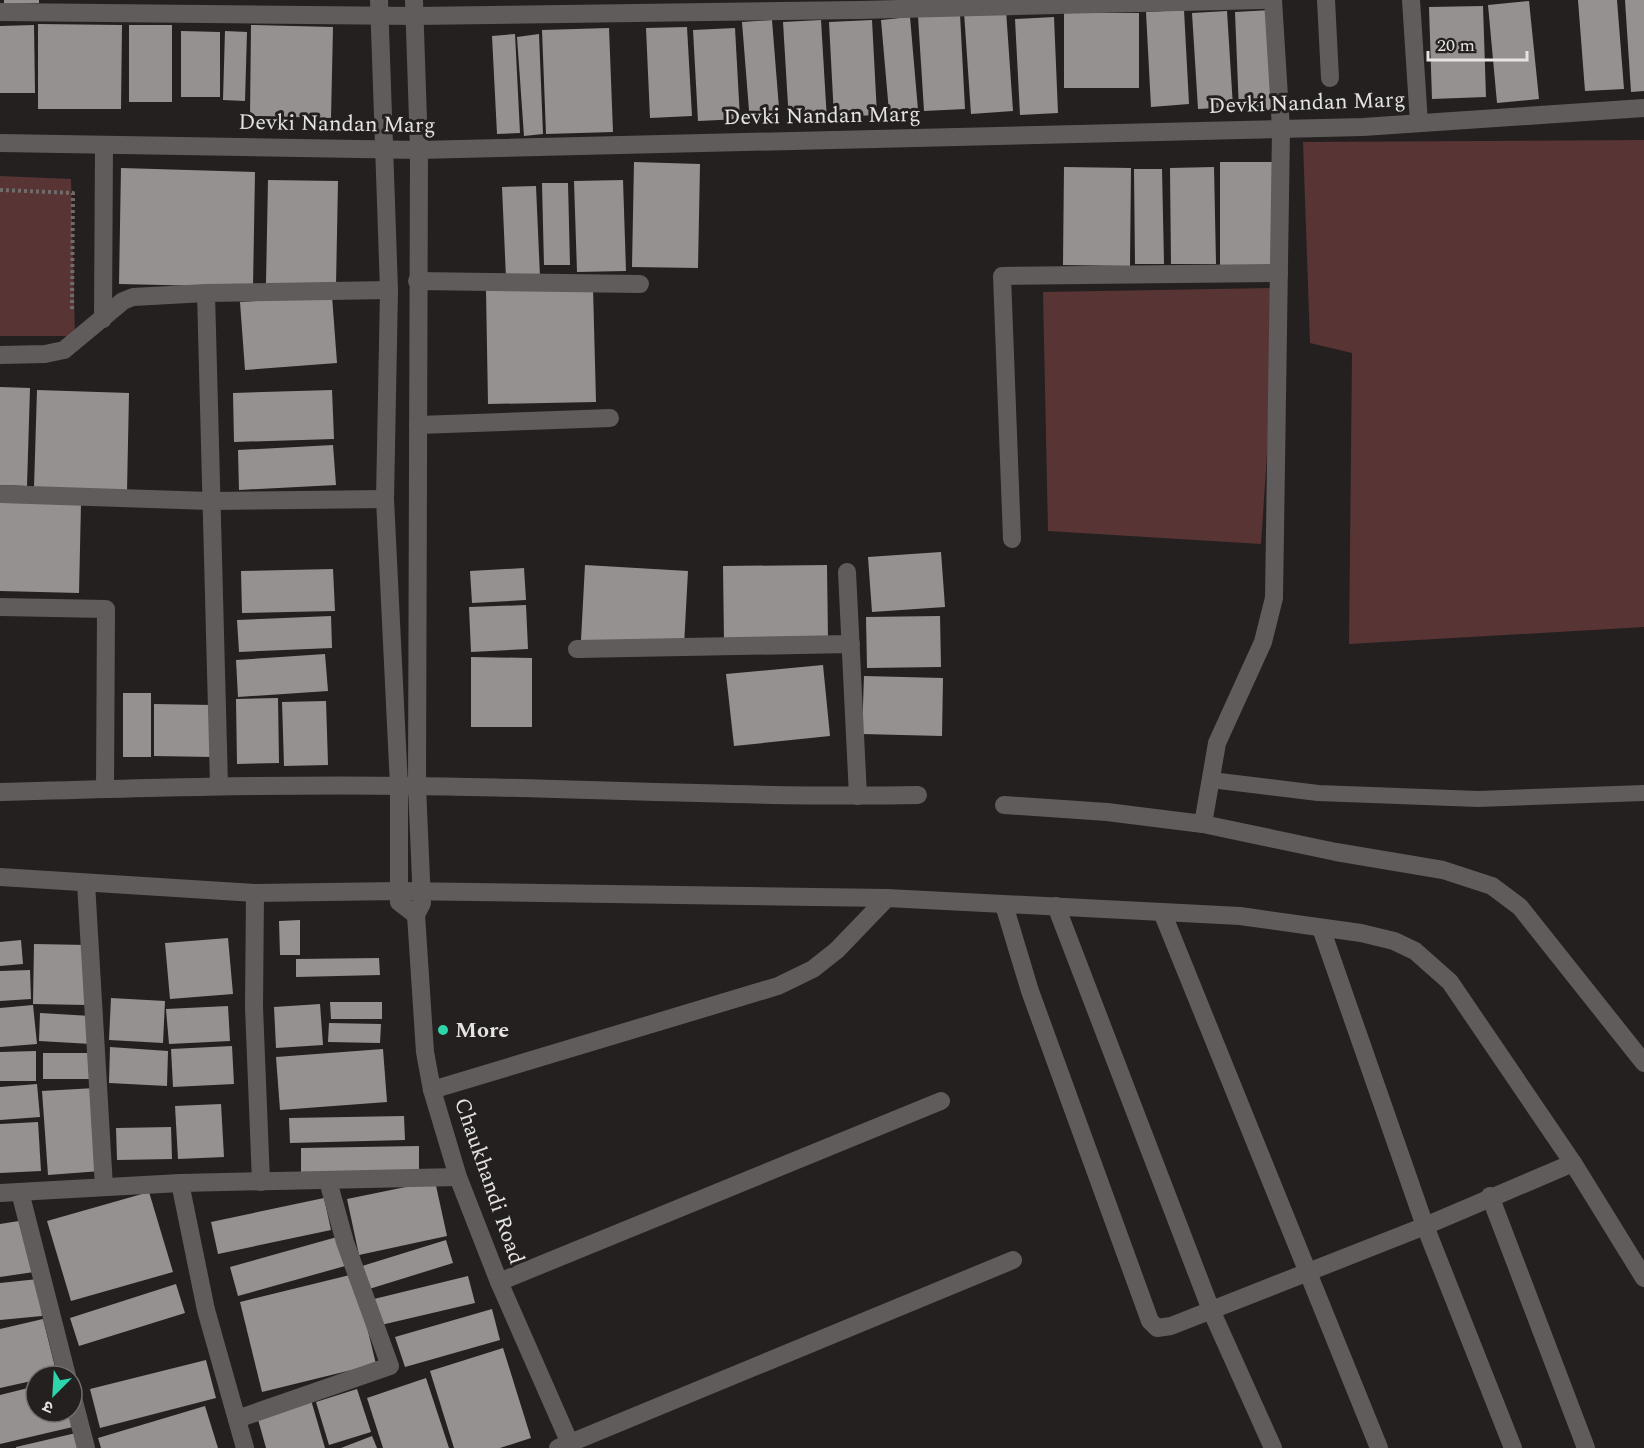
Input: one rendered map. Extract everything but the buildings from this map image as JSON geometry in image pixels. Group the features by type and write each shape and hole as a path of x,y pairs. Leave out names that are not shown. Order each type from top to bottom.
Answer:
{"street":[{"path":"0,12 142,7 859,10 1263,0"},
{"path":"1203,824 1217,743 1263,642 1274,598 1281,129 1273,0"},
{"path":"1326,0 1330,78"},
{"path":"1411,0 1419,123"},
{"path":"379,8 389,290 385,499 408,786"},
{"path":"415,8 418,150 418,425 408,786 399,902 416,915"},
{"name":"Devki Nandan Marg","path":"0,143 418,150 1281,129 1419,123 1644,108"},
{"path":"103,319 105,145"},
{"path":"1012,539 1002,276 1280,273"},
{"path":"417,281 640,284"},
{"path":"0,355 57,352 73,345 123,301 133,297 206,293 389,290"},
{"path":"206,293 219,785"},
{"path":"418,425 610,418"},
{"path":"0,494 210,501 385,499"},
{"path":"847,572 858,796"},
{"path":"0,607 106,609 105,789"},
{"path":"577,649 850,644"},
{"path":"0,792 219,785 408,786 858,796 918,795"},
{"name":"Chaukhandi Road","path":"408,786 422,891 422,903 416,915 425,1052 432,1090 458,1177 566,1446"},
{"path":"1004,805 1107,812 1203,824 1336,852 1443,870 1492,885 1520,907 1644,1063"},
{"path":"0,878 255,893 422,891 887,898 1240,916 1361,933 1394,941 1415,951 1450,982 1573,1163 1644,1278"},
{"path":"86,883 104,1187"},
{"path":"255,893 254,1007 261,1182"},
{"path":"432,1090 778,986 813,969 837,950 887,898"},
{"path":"1004,905 1030,991 1150,1321 1157,1328 1163,1328 1211,1310 1425,1226 1490,1196 1573,1163"},
{"path":"1056,906 1211,1310 1273,1448"},
{"path":"1162,912 1379,1448"},
{"path":"1321,928 1425,1226 1513,1448"},
{"path":"499,1282 941,1101"},
{"path":"0,1193 180,1183 458,1177"},
{"path":"237,1419 390,1366 345,1242 328,1180"},
{"path":"180,1183 206,1310 245,1448"},
{"path":"20,1192 64,1364"},
{"path":"1490,1196 1586,1448"},
{"path":"566,1446 1012,1260"},
{"path":"80,1424 86,1448"}],"lane":[{"path":"1211,780 1318,793 1478,799 1644,793"}],"path":[{"path":"0,190 74,193 72,317"}],"shaded area":[{"path":"1644,140 1644,627 1349,644 1352,353 1310,343 1303,142"},
{"path":"0,176 71,179 75,336 0,336"},
{"path":"1278,288 1261,544 1048,531 1043,292"}],"place":[{"name":"More","path":"443,1030"}]}
